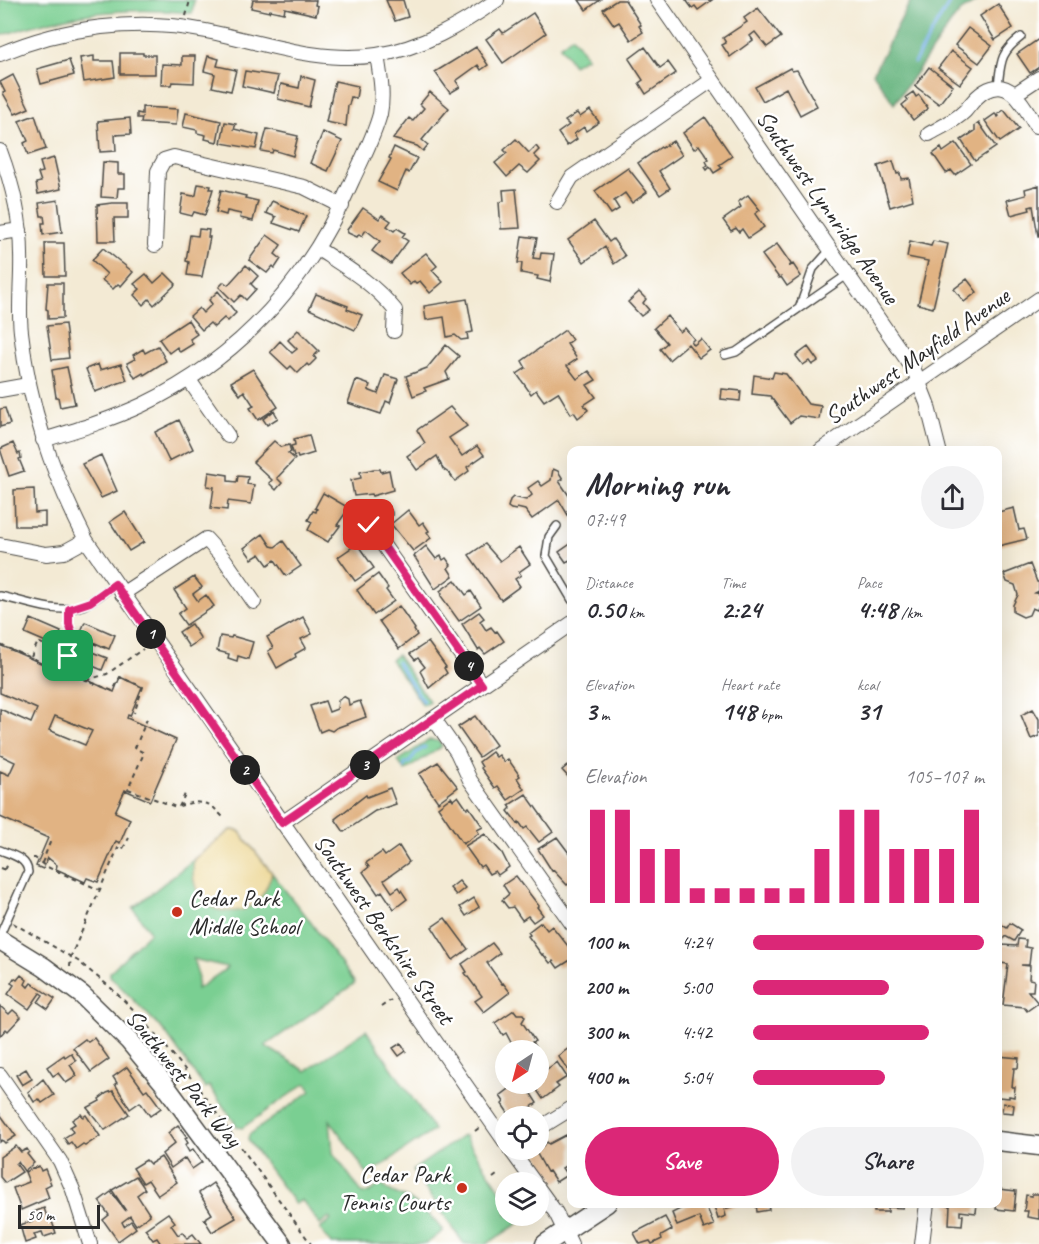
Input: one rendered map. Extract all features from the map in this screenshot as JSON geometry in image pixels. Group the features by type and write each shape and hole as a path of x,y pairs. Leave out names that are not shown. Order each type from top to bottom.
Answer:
{"street":[{"path":"0,54 57,34 109,26 149,25 203,30 311,54 345,57 377,55 429,40 448,31 497,0"},
{"name":"Southwest Lynnridge Avenue","path":"657,0 920,381 938,446"},
{"path":"43,440 103,421 189,380 261,321 289,290 318,249 342,206 380,112 381,80 377,55"},
{"path":"1015,94 1039,78"},
{"path":"557,202 572,177 712,80"},
{"path":"929,134 964,112 985,90 998,86 1015,94 1036,126"},
{"name":"Southwest Berkshire Street","path":"0,152 14,198 20,230 20,329 28,385 43,440 63,495 86,540 119,589 495,1127"},
{"path":"155,246 158,171 164,160 174,157 304,187 342,206"},
{"path":"0,233 20,230"},
{"path":"318,249 381,292 395,310 394,331"},
{"name":"Southwest Mayfield Avenue","path":"827,446 1039,299"},
{"path":"189,380 228,436"},
{"path":"0,390 28,385"},
{"path":"352,536 385,514"},
{"path":"369,525 482,685"},
{"path":"119,589 206,539 225,560 254,602"},
{"path":"0,545 46,554 64,552 86,540"},
{"path":"282,823 567,626"},
{"path":"434,718 457,752 470,780 567,917"},
{"name":"Southwest Park Way","path":"0,940 44,967 82,995 129,1041 162,1081 282,1244"},
{"path":"0,1075 60,1161 74,1190 90,1244"},
{"path":"549,1122 567,1111"},
{"path":"1002,1141 1039,1146"},
{"path":"549,1203 567,1237"},
{"path":"545,1244 567,1237 601,1208"},
{"path":"922,1244 926,1208"}],"lane":[{"path":"998,86 1001,59 1010,45 1022,37"},
{"path":"800,306 813,269 830,250"},
{"path":"725,355 736,352 848,275"},
{"path":"557,526 549,537 546,556 567,592"},
{"path":"0,596 69,609 119,589"},
{"path":"0,850 23,860 28,864 28,872 0,935"}],"path":[{"path":"186,16 190,0"},
{"path":"69,609 69,624 77,642"},
{"path":"61,670 81,637"},
{"path":"31,657 38,642 41,642 85,665 87,667 82,678"},
{"path":"77,642 92,643 108,649"},
{"path":"0,645 113,691 120,677 143,687 134,713"},
{"path":"87,680 107,674 143,649"},
{"path":"147,719 135,748 144,753 128,789 166,805 179,807 194,802 211,805 224,819"},
{"path":"179,807 186,792"},
{"path":"69,976 71,956 118,848 122,850 129,838"},
{"path":"42,863 51,840"},
{"path":"35,858 100,890"},
{"path":"0,868 8,871"}],"green space":[{"path":"0,0 194,0 192,13 142,10 95,13 48,22 0,36"},
{"path":"911,0 978,0 960,12 951,23 894,104 873,73"},
{"path":"572,36 587,57 573,65 560,46"},
{"path":"397,655 429,701 423,705 391,660"},
{"path":"429,740 439,741 442,746 405,771 398,761"},
{"path":"231,830 239,831 304,913 355,983 265,1046 306,1071 366,1030 434,1130 368,1175 330,1120 333,1153 363,1194 381,1184 419,1206 443,1231 426,1244 331,1244 320,1229 331,1220 329,1218 320,1225 302,1200 295,1204 248,1140 249,1135 311,1091 306,1083 242,1128 238,1127 209,1086 205,1088 165,1032 110,976 110,972 150,932 133,908","holes":["193,959 227,968 197,989 198,975"]},
{"name":"Cedar Park Tennis Courts","path":"464,1135 495,1182 495,1226 514,1226 487,1244 464,1244 413,1170"}],"sand":[{"path":"231,830 239,831 272,873 264,892 254,904 239,910 223,911 208,905 202,899 195,884 193,869 194,859"}],"building":[{"path":"253,0 316,0 315,5 318,6 316,15 285,8 284,13 270,10 269,12 251,8"},
{"path":"386,0 403,0 408,17 395,21"},
{"path":"579,0 600,0 586,10"},
{"path":"617,0 625,0 641,25 639,26 643,32 631,40 619,22 614,25 603,9"},
{"path":"686,0 712,0 698,10 695,6 692,8"},
{"path":"998,4 1013,28 995,40 980,16"},
{"path":"758,8 781,37 767,47 755,32 750,36 753,40 730,57 722,45 726,43 723,38 747,22 744,18"},
{"path":"533,13 546,33 503,63 486,39 500,29 503,33"},
{"path":"968,28 992,46 979,63 955,45"},
{"path":"1039,39 1039,67 1030,73 1017,54"},
{"path":"476,47 488,65 481,70 478,65 456,81 460,87 450,93 435,72"},
{"path":"645,47 660,68 668,62 676,73 646,94 639,83 643,80 629,59"},
{"path":"951,51 973,67 960,84 938,68"},
{"path":"120,53 155,55 155,74 120,74"},
{"path":"94,56 94,61 113,61 115,77 84,82 80,58"},
{"path":"182,56 195,56 194,83 172,82 171,85 161,85 162,64 182,65"},
{"path":"208,56 219,59 217,66 236,70 231,91 212,87 215,74 204,71"},
{"path":"69,60 74,75 41,84 37,69"},
{"path":"929,67 953,86 939,104 915,86"},
{"path":"790,68 792,71 797,70 817,106 800,115 786,88 763,101 755,87"},
{"path":"245,71 278,76 274,93 242,86"},
{"path":"13,75 29,108 15,114 3,93 5,92 0,82"},
{"path":"301,76 315,80 309,107 278,99 281,84 299,88"},
{"path":"335,81 358,86 356,98 351,97 348,105 346,126 326,122"},
{"path":"430,92 449,108 422,140 428,145 423,151 417,146 393,139 409,118 413,121 424,108 420,104"},
{"path":"913,92 916,97 919,95 928,108 913,120 902,105 908,100 906,97"},
{"path":"142,107 178,109 176,125 141,123 142,118 137,118 137,113 142,114"},
{"path":"590,110 599,122 586,131 584,127 574,134 577,139 567,146 558,133 569,125 565,121 577,113 580,117"},
{"path":"1004,110 1019,129 1000,142 985,121 995,114 998,117 998,114"},
{"path":"186,113 221,121 217,142 205,139 206,135 197,133 197,130 183,127"},
{"path":"35,115 46,149 28,155 24,143 28,141 19,121"},
{"path":"705,117 732,156 719,165 722,168 714,173 710,167 707,170 705,167 709,159 699,145 694,149 683,133"},
{"path":"130,118 131,134 115,135 116,151 100,152 98,121"},
{"path":"225,122 236,124 234,129 259,135 256,149 221,143"},
{"path":"979,123 996,147 975,161 961,140 975,131 975,126"},
{"path":"267,129 298,136 293,156 273,150 272,153 261,151"},
{"path":"323,132 342,141 328,171 310,163"},
{"path":"516,139 529,153 536,146 539,150 534,155 540,161 528,173 519,166 507,177 495,163 507,153 504,150"},
{"path":"673,141 682,155 659,171 670,188 660,195 638,163"},
{"path":"956,143 971,164 955,175 951,170 946,173 933,154 941,148 943,152"},
{"path":"394,147 417,158 409,173 406,171 397,191 378,182 391,159 389,158"},
{"path":"54,158 61,189 38,194 36,183 41,182 38,173 43,172 40,162"},
{"path":"893,161 901,179 909,178 913,200 890,207 878,166"},
{"path":"103,162 118,163 118,174 125,174 125,188 118,188 117,198 101,197"},
{"path":"628,168 647,192 632,203 625,193 614,201 619,209 611,214 595,191"},
{"path":"198,184 211,186 210,189 213,189 205,215 194,212 192,216 180,213 183,194 196,195"},
{"path":"1039,185 1038,236 1033,206 1029,207 1030,210 1011,215 1007,200 1026,195 1025,189"},
{"path":"516,189 520,228 501,229 499,202 504,201 503,190"},
{"path":"221,190 258,201 253,221 240,218 241,214 227,211 226,215 216,212"},
{"path":"748,195 760,210 755,214 764,227 748,238 742,229 739,232 736,228 731,231 723,220 741,207 738,202"},
{"path":"58,200 62,232 43,235 42,223 45,223 44,216 41,216 39,203"},
{"path":"272,201 306,216 299,232 273,223 276,217 266,213"},
{"path":"128,203 128,218 114,218 115,241 98,241 97,205"},
{"path":"363,208 379,219 382,215 391,221 387,226 394,231 397,228 405,233 402,237 408,241 391,264 372,251 380,241 366,230 362,236 359,234 357,237 348,233 347,230"},
{"path":"594,221 609,242 613,239 625,256 614,264 605,247 584,262 568,240"},
{"path":"199,229 209,230 208,237 210,237 202,277 187,275 189,262 186,261 190,235 198,236"},
{"path":"267,235 281,245 275,254 281,259 275,268 273,266 267,273 249,260"},
{"path":"522,236 537,238 533,258 540,259 541,253 554,254 550,282 537,279 538,276 521,273 522,263 518,263"},
{"path":"910,241 931,246 933,241 948,244 933,308 918,304 928,261 907,257"},
{"path":"45,243 64,243 65,276 46,276"},
{"path":"777,244 791,264 789,267 793,264 801,276 787,286 762,255"},
{"path":"103,248 133,272 121,286 118,284 113,289 102,280 107,274 92,260"},
{"path":"426,253 437,266 432,270 443,282 430,293 420,281 416,283 414,281 410,285 400,273"},
{"path":"246,265 258,276 251,284 256,289 246,300 241,295 234,302 219,287 224,282 228,285"},
{"path":"165,273 176,284 154,305 149,299 143,305 134,295 140,289 134,284 146,274 154,283"},
{"path":"967,279 977,292 964,302 954,289"},
{"path":"48,283 63,283 63,318 48,319 46,309"},
{"path":"218,291 236,313 228,321 224,318 214,327 210,323 202,330 190,316 199,308 203,313 212,304 209,300"},
{"path":"639,292 646,299 643,303 649,310 641,316 628,302"},
{"path":"316,294 348,306 347,309 362,315 355,330 309,309"},
{"path":"467,299 473,332 467,333 468,339 461,340 455,335 447,337 444,317 426,320 424,306"},
{"path":"667,316 680,332 685,328 694,339 691,342 694,345 701,339 710,350 699,358 688,344 669,360 660,349 667,343 654,328"},
{"path":"188,320 197,334 190,339 193,344 180,352 177,347 169,353 159,339"},
{"path":"65,324 69,358 52,360 47,326"},
{"path":"298,330 319,351 314,356 316,359 298,373 291,366 288,369 270,352 280,341 292,353 297,349 288,340"},
{"path":"565,330 572,340 567,344 577,359 567,366 577,379 589,371 596,380 587,385 596,397 584,405 588,410 578,418 574,412 571,414 558,392 544,401 536,390 531,394 517,374 526,368 522,361"},
{"path":"446,345 459,356 446,372 449,379 424,388 426,391 413,396 406,376 427,368"},
{"path":"158,346 166,361 135,378 127,363 135,359 133,355 143,349 145,353"},
{"path":"808,347 818,361 812,365 809,361 803,365 796,356"},
{"path":"98,364 100,370 121,364 127,380 95,392 86,369"},
{"path":"67,367 75,404 60,407 52,370"},
{"path":"253,369 278,407 258,420 250,408 254,406 244,391 240,395 231,382"},
{"path":"774,372 786,374 808,404 821,406 819,419 799,416 790,423 770,396 752,394 754,375 772,378"},
{"path":"385,375 398,379 390,403 386,401 381,414 348,403 356,380 370,385 368,390 378,394"},
{"path":"722,389 741,391 740,401 721,399"},
{"path":"450,407 467,426 449,438 462,456 477,446 484,455 467,467 469,471 455,481 443,469 437,456 417,470 407,456 425,443 417,430"},
{"path":"5,408 10,424 0,427 0,409"},
{"path":"274,411 278,418 267,425 263,419"},
{"path":"179,420 193,449 169,461 155,432"},
{"path":"309,435 314,453 298,458 297,455 294,456 291,446 295,445 294,439"},
{"path":"274,441 281,447 289,445 291,452 288,453 295,459 277,478 282,483 276,490 269,483 272,480 253,462"},
{"path":"13,443 18,454 20,453 21,458 19,459 24,471 9,476 0,449"},
{"path":"101,455 117,491 101,498 82,464"},
{"path":"380,469 381,472 389,470 393,490 372,496 371,494 354,496 351,480 361,478 360,472"},
{"path":"553,469 558,471 563,479 559,481 567,493 567,514 559,500 532,519 525,510 508,507 513,497 526,500 532,495 528,488 538,481 542,486 551,480"},
{"path":"209,472 228,475 228,481 237,482 238,476 248,477 247,484 254,485 251,504 228,501 227,510 211,508 214,487 207,486"},
{"path":"34,489 35,513 45,512 45,526 15,526 14,490"},
{"path":"323,493 349,508 337,525 340,526 328,542 308,530 312,522 308,520 313,511 316,512 315,508"},
{"path":"1014,508 1019,530 1024,529 1027,539 1002,545 1002,511"},
{"path":"408,510 419,525 423,522 431,538 413,551 391,524"},
{"path":"125,512 144,542 129,551 110,522"},
{"path":"263,534 271,546 275,547 283,541 301,566 286,576 275,560 268,565 260,554 252,559 244,548"},
{"path":"357,544 374,568 355,581 338,557"},
{"path":"485,544 500,561 519,547 530,564 519,572 521,575 515,579 520,586 501,600 469,555"},
{"path":"426,546 436,559 441,556 443,560 446,558 451,565 448,568 453,576 435,589 414,556"},
{"path":"567,546 567,562 566,562 559,552"},
{"path":"1030,564 1039,582 1039,591 1035,593 1039,594 1039,605 1037,610 1032,608 1029,615 1023,617 1013,612 1013,605 1018,595 1015,585 1007,582 1004,574"},
{"path":"378,574 394,601 374,615 357,590"},
{"path":"194,577 202,587 193,594 198,601 206,595 214,606 186,625 178,614 186,608 174,590"},
{"path":"455,580 466,595 471,591 481,606 459,621 441,596 440,591"},
{"path":"399,606 417,635 399,649 379,621"},
{"path":"479,612 484,618 480,621 486,630 491,627 504,641 485,654 480,648 478,650 462,624"},
{"path":"303,617 312,634 301,639 306,648 277,668 268,651 273,648 267,637"},
{"path":"31,619 61,632 55,646 25,633"},
{"path":"85,622 115,635 109,649 79,636"},
{"path":"191,624 201,639 189,647 179,632"},
{"path":"220,636 231,638 232,636 253,642 248,659 238,656 237,661 228,658 229,654 217,651"},
{"path":"428,642 446,667 444,668 447,673 429,688 420,671 425,667 418,658 415,660 410,654"},
{"path":"0,645 70,676 71,673 114,692 120,677 142,687 130,716 128,715 127,718 176,740 150,801 125,790 115,812 130,819 120,843 116,841 98,882 87,878 85,882 56,869 57,865 48,858 43,869 36,866 48,838 0,817 0,771 9,775 15,762 0,755 0,709 31,723 37,709 0,693","holes":["55,716 92,731 85,745 49,730"]},
{"path":"77,646 107,658 102,670 72,657"},
{"path":"343,696 348,699 349,705 360,701 366,717 332,731 327,729 320,732 310,706 325,701 329,712 337,709 338,701"},
{"path":"1033,709 1039,719 1039,736 1031,739 1021,715"},
{"path":"475,716 496,745 479,757 458,727"},
{"path":"492,752 496,757 499,755 504,762 508,759 520,776 517,778 524,789 508,800 498,786 495,788 479,762"},
{"path":"438,762 458,787 438,802 419,774"},
{"path":"567,766 567,776 562,770"},
{"path":"390,788 396,804 375,811 344,832 335,819 366,795 367,797"},
{"path":"526,794 553,832 539,842 527,827 524,829 519,822 518,824 508,811 511,808 509,805"},
{"path":"458,796 483,827 477,830 479,833 463,844 438,807 451,797 453,800"},
{"path":"485,834 502,853 509,867 498,875 495,871 489,874 483,865 480,867 465,846"},
{"path":"557,837 567,850 567,885 552,871 538,849"},
{"path":"399,846 409,862 384,880 392,892 399,887 407,899 394,909 382,891 378,894 363,872 369,867 366,863 382,852 385,856"},
{"path":"516,876 539,906 537,907 543,915 533,922 528,916 522,920 513,907 508,908 502,900 509,894 503,885"},
{"path":"459,881 465,888 456,895 450,888"},
{"path":"474,898 479,907 466,916 460,907"},
{"path":"445,918 468,949 453,960 432,927"},
{"path":"541,922 547,930 552,926 567,945 567,962 558,968 553,961 550,963 528,936 530,935 528,932"},
{"path":"1010,923 1021,930 1014,941 1005,936 1003,940 1002,925 1007,928"},
{"path":"1018,939 1026,940 1025,947 1031,948 1029,965 1021,965 1030,966 1029,979 1034,980 1033,991 1028,991 1038,1003 1027,1011 1024,1007 1003,1005 1008,964 1002,963 1002,945 1017,946"},
{"path":"492,943 500,953 487,963 510,992 484,1012 475,1001 482,996 465,973 467,972 462,964"},
{"path":"21,975 27,980 25,984 28,987 31,983 55,999 48,1009 38,1002 43,995 40,993 29,1009 8,994 14,985 11,983 14,978 17,980"},
{"path":"0,1006 9,1014 13,1010 21,1017 0,1036"},
{"path":"514,1010 517,1014 523,1014 525,1017 522,1022 534,1040 510,1040 506,1033 503,1035 495,1023"},
{"path":"94,1038 109,1059 91,1072 73,1048 85,1039 88,1042"},
{"path":"401,1043 406,1051 399,1056 393,1048"},
{"path":"567,1050 567,1068 558,1056"},
{"path":"71,1053 76,1061 70,1065 77,1076 66,1083 58,1073 53,1076 47,1067"},
{"path":"1002,1056 1019,1058 1018,1068 1014,1068 1012,1087 1015,1087 1014,1097 1009,1096 1009,1098 1002,1097"},
{"path":"557,1062 567,1077 556,1084 559,1087 543,1099 540,1094 549,1094 549,1068"},
{"path":"127,1067 144,1091 147,1089 161,1108 150,1116 140,1102 130,1109 115,1084 117,1083 113,1077"},
{"path":"26,1069 32,1079 22,1085 16,1075"},
{"path":"43,1079 54,1095 42,1103 39,1099 34,1102 28,1092"},
{"path":"113,1091 129,1114 105,1130 87,1108"},
{"path":"503,1094 531,1094 537,1103 533,1106 503,1106 504,1102 500,1096"},
{"path":"1003,1103 1014,1105 1013,1113 1002,1112"},
{"path":"0,1114 16,1136 5,1143 2,1140 0,1142"},
{"path":"81,1114 83,1117 86,1115 100,1136 76,1149 64,1138 73,1132 70,1127 75,1124 72,1120"},
{"path":"178,1125 187,1137 185,1138 188,1143 185,1145 189,1152 193,1149 202,1162 192,1169 185,1158 171,1168 162,1154 175,1143 168,1133"},
{"path":"566,1135 567,1165 562,1168 567,1175 556,1182 549,1171 547,1172 540,1160 549,1160 549,1144"},
{"path":"16,1146 21,1152 27,1149 29,1152 27,1154 34,1163 24,1171 18,1162 16,1164 22,1172 5,1183 0,1177 0,1157"},
{"path":"161,1157 177,1182 158,1195 148,1180 143,1183 133,1168 146,1160 150,1164"},
{"path":"39,1166 41,1171 45,1169 51,1184 45,1187 49,1198 21,1210 13,1188 29,1182 25,1172"},
{"path":"136,1176 145,1189 137,1195 150,1215 136,1225 130,1216 122,1222 124,1226 131,1221 136,1228 118,1241 103,1220 109,1215 99,1201 111,1192 126,1211 112,1190"},
{"path":"213,1183 236,1218 212,1232 204,1219 212,1214 199,1193"},
{"path":"1002,1189 1016,1191 1014,1211 996,1209 1002,1208"},
{"path":"1032,1194 1039,1194 1039,1219 1027,1217 1028,1211 1024,1211 1026,1195 1032,1196"},
{"path":"44,1208 47,1217 50,1216 56,1233 44,1237 42,1232 34,1234 36,1239 25,1243 20,1225 32,1221 31,1218 36,1216 34,1212"},
{"path":"682,1208 707,1208 714,1225 704,1229 699,1217 677,1226 672,1213"},
{"path":"715,1208 728,1208 724,1209 726,1216 718,1219"},
{"path":"757,1208 769,1208 769,1210 757,1212"},
{"path":"874,1208 888,1208 888,1212 874,1212"},
{"path":"950,1208 976,1208 976,1213 960,1211 960,1215 963,1215 962,1225 949,1224"},
{"path":"168,1213 175,1222 171,1225 178,1235 182,1232 187,1238 193,1234 201,1244 161,1244 157,1238 153,1240 145,1229"},
{"path":"665,1217 672,1230 652,1244 650,1241 640,1244 634,1233"}],"waterway":[{"path":"914,63 951,0"},
{"path":"397,662 423,701"},
{"path":"404,767 416,753 425,747"}],"place":[{"name":"Cedar Park Middle School","path":"177,912"},
{"name":"Cedar Park Tennis Courts","path":"462,1188"}],"route":[{"path":"68,656 75,644 69,624 69,609 90,602 115,584 282,823 482,685 369,525"}]}
